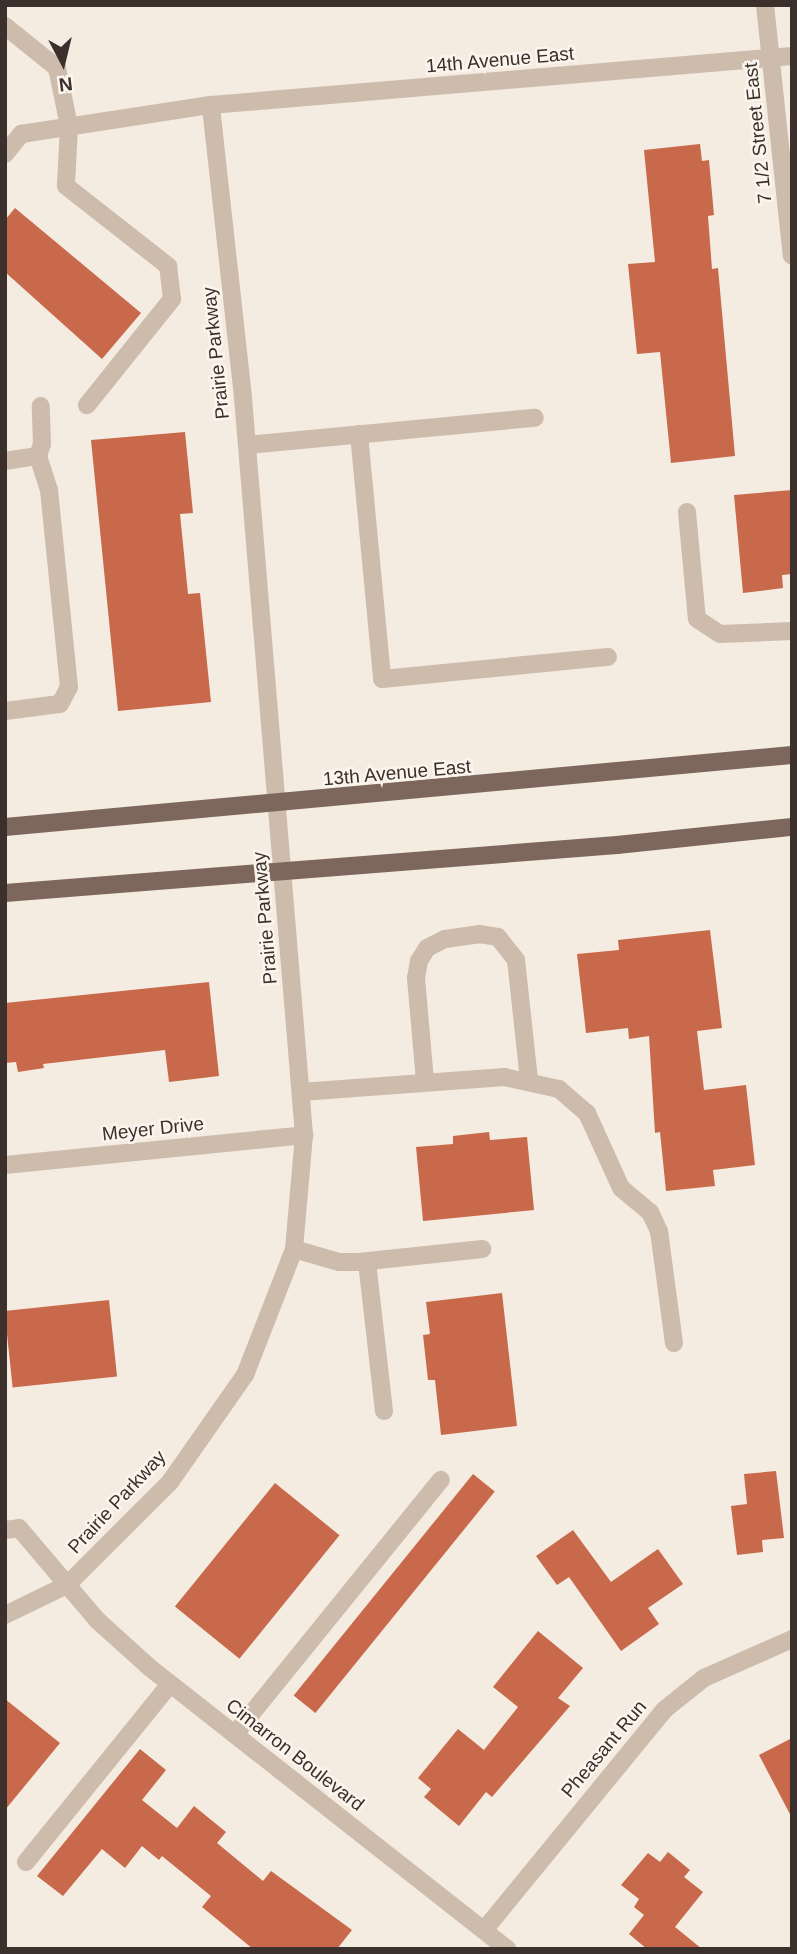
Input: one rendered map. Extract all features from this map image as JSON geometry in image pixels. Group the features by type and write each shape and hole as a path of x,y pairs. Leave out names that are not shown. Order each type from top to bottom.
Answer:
{"main road":[{"name":"13th Avenue East","path":"5,827 277,805 792,755"},
{"path":"5,893 617,845 792,827"}],"street":[{"name":"7 1/2 Street East","path":"765,5 792,256"},
{"path":"5,26 57,68 69,126 66,186 168,266 172,299 87,405"},
{"name":"14th Avenue East","path":"5,154 22,134 211,105 792,56"},
{"name":"Prairie Parkway","path":"5,1615 67,1585 170,1482 245,1375 294,1249 304,1135 301,1092 247,445 211,105"},
{"path":"5,711 60,704 69,687 49,490 38,456 42,444 41,406"},
{"path":"247,445 535,418"},
{"path":"359,434 382,678 608,657"},
{"path":"5,461 38,456"},
{"path":"687,512 696,619 720,634 792,631"},
{"path":"425,1081 416,978 419,961 427,948 445,939 479,934 498,937 516,960 529,1079"},
{"path":"301,1092 425,1081 529,1079 559,1089 587,1113 621,1188 650,1212 665,1258 674,1343"},
{"name":"Meyer Drive","path":"5,1165 304,1135"},
{"path":"294,1249 339,1262 367,1262 482,1249"},
{"path":"367,1262 384,1411"},
{"path":"235,1734 442,1480"},
{"name":"Cimarron Boulevard","path":"5,1530 19,1528 119,1642 507,1949"},
{"name":"Pheasant Run","path":"485,1929 664,1710 704,1678 792,1639"},
{"path":"26,1861 170,1684"}],"building":[{"path":"700,144 702,161 709,160 714,215 708,216 712,269 718,268 735,456 671,463 660,352 637,354 628,264 655,262 644,150"},
{"path":"15,208 141,313 102,359 5,272 5,220"},
{"path":"185,432 193,513 180,514 188,594 200,593 211,702 118,711 91,440"},
{"path":"792,490 792,574 782,575 783,588 743,593 734,495"},
{"path":"710,930 722,1028 697,1031 704,1090 746,1085 755,1165 713,1170 715,1186 666,1191 660,1132 655,1133 649,1036 629,1039 628,1028 586,1033 577,954 619,950 618,940"},
{"path":"209,982 219,1076 169,1082 165,1050 43,1064 44,1068 18,1072 16,1062 5,1063 5,1003"},
{"path":"489,1132 490,1140 527,1137 534,1210 423,1221 416,1147 453,1144 453,1136"},
{"path":"502,1293 517,1426 441,1435 435,1380 428,1380 423,1335 430,1334 426,1302"},
{"path":"109,1300 117,1377 13,1388 5,1311"},
{"path":"776,1471 784,1538 762,1540 763,1552 737,1555 731,1506 747,1504 744,1474"},
{"path":"473,1474 495,1492 315,1713 294,1695"},
{"path":"275,1483 340,1535 239,1659 175,1607"},
{"path":"573,1530 611,1582 658,1549 683,1584 648,1608 659,1624 621,1651 569,1577 557,1585 536,1556"},
{"path":"538,1631 583,1668 558,1698 570,1706 492,1797 486,1792 459,1826 424,1797 431,1789 418,1778 458,1729 484,1750 518,1707 493,1687"},
{"path":"5,1699 60,1743 5,1810"},
{"path":"792,1738 792,1818 759,1755"},
{"path":"140,1749 166,1770 142,1800 177,1828 194,1806 226,1832 217,1843 263,1881 271,1871 352,1930 337,1949 253,1949 202,1907 211,1896 162,1856 159,1860 142,1846 125,1868 102,1849 63,1896 37,1876"},
{"path":"668,1852 690,1870 684,1877 703,1892 675,1927 702,1949 647,1949 629,1934 644,1915 634,1907 639,1899 621,1885 648,1853 660,1862"}]}
